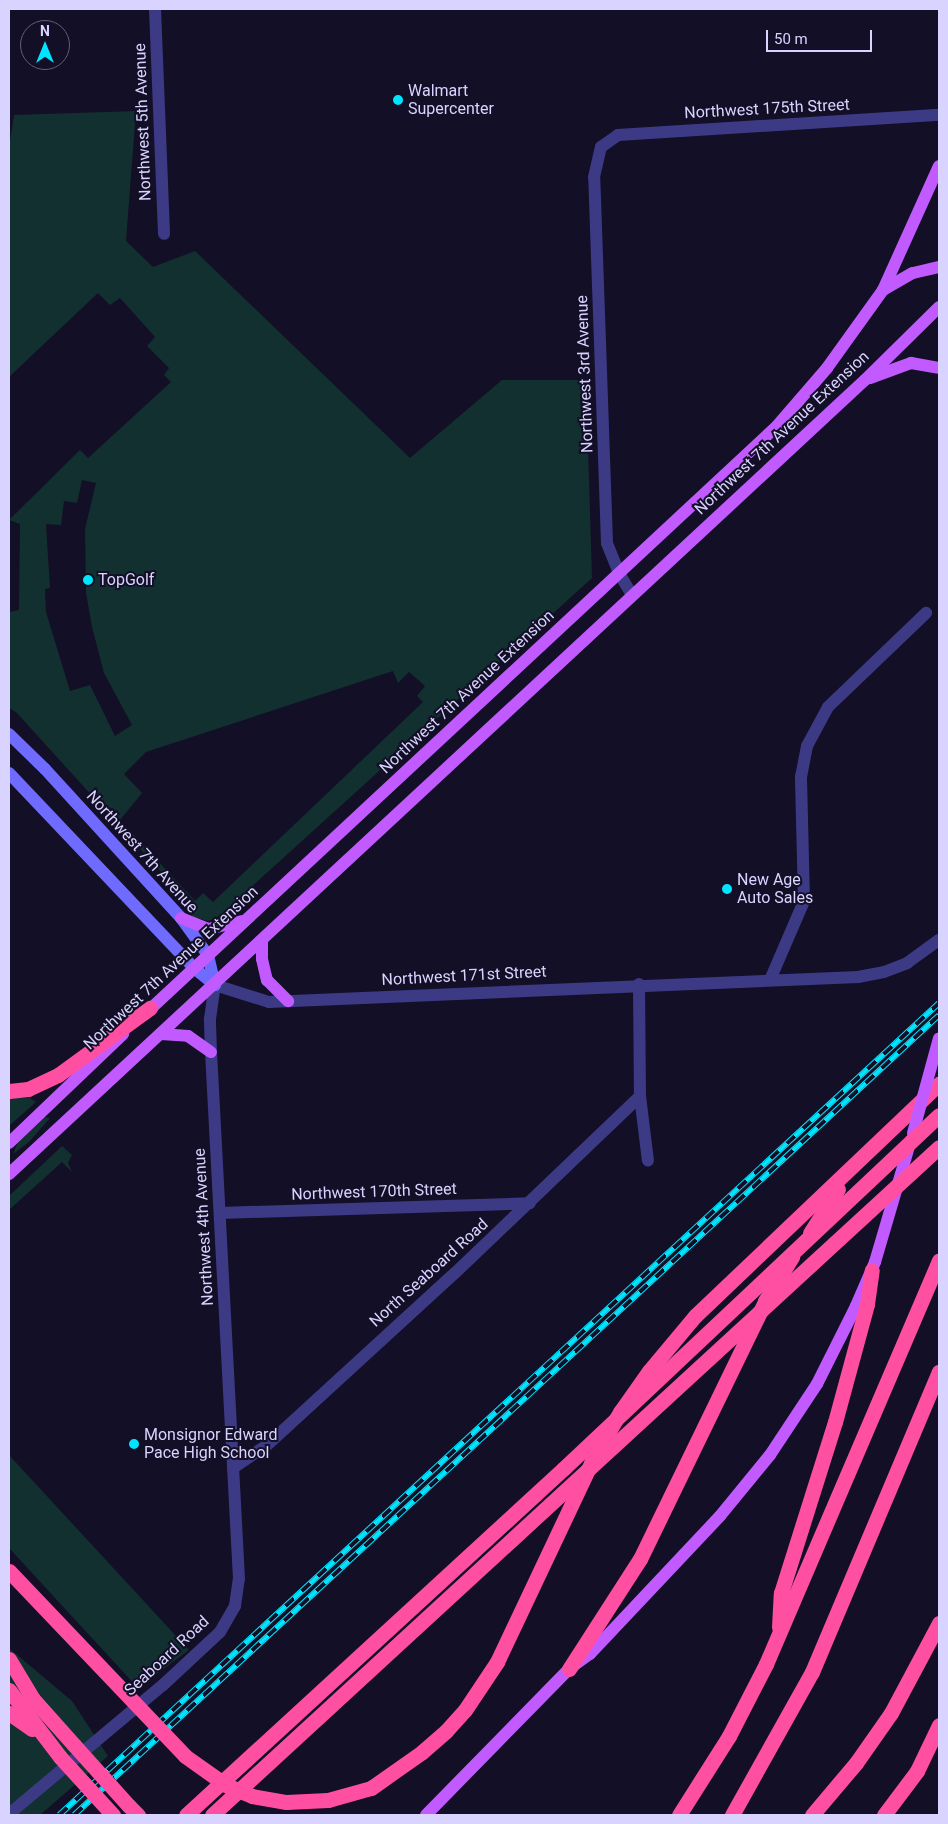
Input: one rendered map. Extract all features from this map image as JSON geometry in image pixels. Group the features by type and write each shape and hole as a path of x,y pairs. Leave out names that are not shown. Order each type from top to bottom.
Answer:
{"highway":[{"path":"9,1091 28,1089 58,1075 150,1008"},
{"path":"9,1571 185,1756 226,1785 252,1796 310,1802 371,1788 422,1752 465,1710 496,1662 591,1463 638,1385 695,1316 939,1084"},
{"path":"186,1815 563,1469 939,1115"},
{"path":"212,1815 939,1147"},
{"path":"569,1669 640,1559 765,1301 850,1168"},
{"path":"679,1815 729,1736 778,1639 939,1260"},
{"path":"778,1639 781,1594 835,1422 868,1304 872,1270"},
{"path":"732,1815 809,1678 939,1372"},
{"path":"812,1815 867,1748 913,1676 939,1623"},
{"path":"9,1659 33,1699 134,1810"},
{"path":"9,1690 42,1736 113,1815"},
{"path":"9,1713 42,1736"},
{"path":"884,1815 917,1771 939,1725"}],"main road":[{"path":"883,290 939,166"},
{"name":"Northwest 7th Avenue Extension","path":"9,1143 150,1008 777,426 828,368 883,290 913,273 939,267"},
{"name":"Northwest 7th Avenue Extension","path":"9,1174 216,985 632,595 865,380 939,307"},
{"path":"865,380 911,363 939,368"},
{"path":"181,918 208,929 246,920"},
{"path":"262,941 262,959 267,980 288,1001"},
{"path":"162,1034 188,1036 211,1052"},
{"path":"426,1815 569,1669 590,1654 762,1466 817,1384 872,1270 939,1038"}],"street":[{"name":"Northwest 5th Avenue","path":"155,9 164,234"},
{"name":"Northwest 175th Street","path":"601,147 618,135 939,115"},
{"name":"Northwest 3rd Avenue","path":"601,147 594,177 607,543 619,574 632,595"},
{"path":"770,980 804,901 801,777 807,746 828,707 926,613"},
{"name":"Northwest 7th Avenue","path":"9,734 181,918 208,955 216,985"},
{"path":"9,773 194,968 216,985"},
{"name":"Northwest 171st Street","path":"216,985 269,1002 638,984 858,978 884,972 907,963 939,940"},
{"path":"638,984 640,1096 648,1161"},
{"name":"Northwest 4th Avenue","path":"216,985 210,1019 211,1052 234,1468"},
{"name":"North Seaboard Road","path":"234,1468 266,1446 530,1203 640,1096"},
{"name":"Northwest 170th Street","path":"220,1213 530,1203"},
{"name":"Seaboard Road","path":"9,1814 162,1685 229,1620 235,1606 238,1579 234,1468"}],"green space":[{"path":"136,111 126,241 153,267 195,251 410,458 502,380 586,380 592,578 217,918 208,921 193,917 189,910 192,906 16,712 9,708 9,612 19,610 20,524 9,520 80,450 88,458 171,382 164,375 169,368 147,346 155,337 120,298 110,305 98,293 9,377 9,147 14,115","holes":["82,480 96,483 85,529 86,593 92,627 104,673 132,725 115,736 90,685 70,691 46,612 45,589 50,588 46,524 61,525 64,501 77,503","393,671 398,683 409,672 425,686 417,696 423,702 213,902 203,893 195,901 120,820 142,793 124,774 146,752"]},
{"path":"9,1098 30,1098 36,1102 9,1126"},
{"path":"44,1117 50,1118 29,1142 13,1154 18,1142"},
{"path":"62,1146 72,1155 68,1163 72,1172 62,1162 9,1210 9,1196"},
{"path":"9,1455 189,1650 138,1688 9,1548"},
{"path":"9,1648 72,1701 108,1756 40,1815 9,1815"}],"railway":[{"path":"59,1815 939,1003"},
{"path":"74,1815 939,1015"}],"place":[{"name":"Walmart Supercenter","path":"398,100"},
{"name":"TopGolf","path":"88,580"},
{"name":"New Age Auto Sales","path":"727,889"},
{"name":"Monsignor Edward Pace High School","path":"134,1444"}]}
